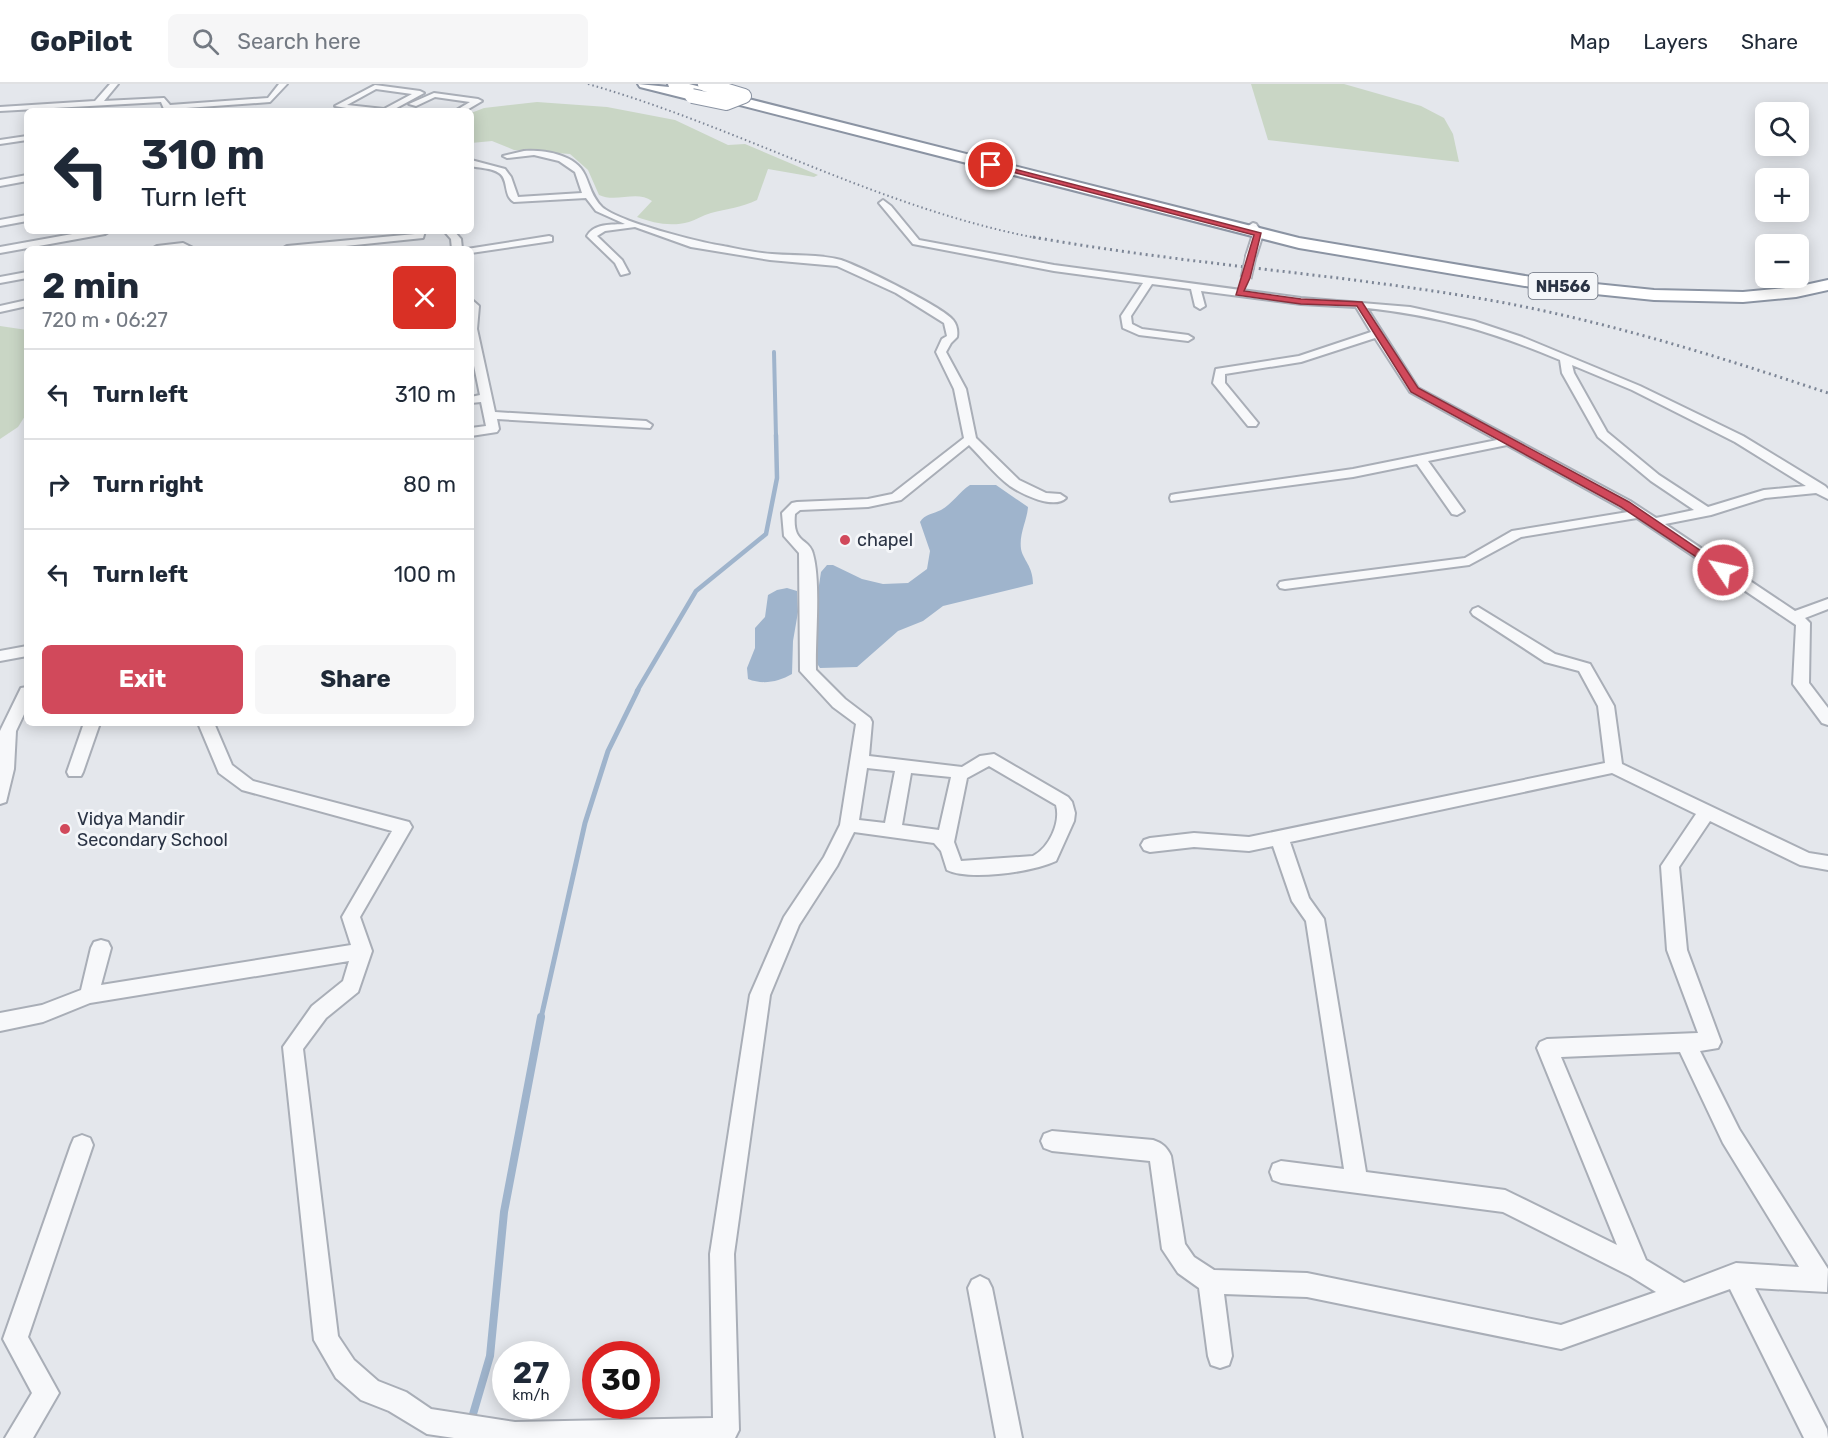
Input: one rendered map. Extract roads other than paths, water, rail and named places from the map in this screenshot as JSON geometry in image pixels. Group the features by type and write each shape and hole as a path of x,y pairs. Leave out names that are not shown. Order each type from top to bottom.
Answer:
{"highway":[{"path":"644,84 719,103 732,102 744,97 740,93 705,84"},
{"name":"NH566","path":"675,84 1255,230 1459,271 1624,293 1719,298 1769,295 1828,285"},
{"name":"NH566","path":"697,84 1255,230 1356,248 1603,285 1719,291 1784,285 1828,276"}],"street":[{"path":"98,103 114,84"},
{"path":"55,108 98,103 164,100 167,107 172,107 270,100 283,84"},
{"path":"336,108 375,87 420,93 391,108"},
{"path":"406,108 434,94 478,101 465,108"},
{"path":"340,105 362,108"},
{"path":"0,109 24,109"},
{"path":"0,142 24,138"},
{"path":"507,156 531,153 559,158 576,168 582,177 588,195 599,209 612,216 691,244 723,251 839,263 900,291 949,321 953,331 952,337 946,341 941,352 960,389 970,439 1014,483 1043,497 1060,498"},
{"path":"474,164 502,171 507,177 513,198 517,200 588,195"},
{"path":"0,183 24,179"},
{"path":"883,203 891,209 906,235 916,242 1006,260 1301,301 1410,310 1470,323 1518,339 1636,388 1739,440 1824,492"},
{"path":"0,223 24,219"},
{"path":"624,273 619,262 592,236 594,232 603,228 644,226"},
{"path":"1239,293 1246,278 1255,230"},
{"path":"0,250 88,234"},
{"path":"324,244 326,234"},
{"path":"343,243 344,234"},
{"path":"309,246 420,236 420,234"},
{"path":"474,250 549,239"},
{"path":"0,280 24,276"},
{"path":"1150,280 1126,316 1127,326 1139,332 1188,338"},
{"path":"1195,286 1200,306"},
{"path":"0,309 24,304"},
{"path":"1359,304 1414,390 1639,514 1803,623 1801,684 1828,719"},
{"path":"0,315 24,311"},
{"path":"1252,423 1220,383 1220,371 1301,359 1378,333"},
{"path":"474,348 476,367 487,398 494,429 474,432"},
{"path":"1565,358 1568,373 1602,434 1655,477 1706,512"},
{"path":"474,400 487,398"},
{"path":"490,415 646,425"},
{"path":"207,726 225,769 248,786 403,827 351,917 362,951 351,986 319,1012 292,1047 326,1340 345,1370 370,1391 397,1401 427,1421 515,1435 726,1434 722,1254 760,995 791,922 831,861 849,825 864,722 839,703 808,671 806,552 791,540 787,524 789,513 797,506 859,504 896,496 970,439"},
{"path":"1176,498 1353,473 1509,441"},
{"path":"1421,460 1457,511"},
{"path":"1653,523 1706,512 1764,494 1824,492"},
{"path":"1285,585 1469,561 1517,534 1639,514"},
{"path":"1793,617 1828,604"},
{"path":"1478,612 1550,658 1585,668 1606,706 1614,767"},
{"path":"0,656 24,652"},
{"path":"0,798 6,769 8,731 24,698"},
{"path":"75,772 91,726"},
{"path":"849,825 939,837 945,842 953,865 961,869 1036,863 1050,856 1068,815 1067,806 1062,801 994,760 986,760 964,773 860,761"},
{"path":"893,830 904,766"},
{"path":"1150,845 1194,840 1249,844 1614,767 1806,860 1828,863"},
{"path":"945,842 960,773"},
{"path":"1638,1268 1547,1048 1710,1042 1677,950 1670,866 1707,812"},
{"path":"1279,837 1301,901 1315,919 1357,1182"},
{"path":"89,995 101,948"},
{"path":"0,1022 43,1013 89,995 362,951"},
{"path":"1686,1043 1731,1136 1824,1280"},
{"path":"1052,1141 1153,1150 1160,1156 1174,1248 1186,1265 1210,1282 1307,1285 1562,1337 1736,1275 1824,1280"},
{"path":"18,1438 46,1393 7,1341 82,1145"},
{"path":"1281,1172 1505,1201 1638,1268 1682,1295"},
{"path":"1736,1275 1818,1438"},
{"path":"1210,1282 1220,1356"},
{"path":"980,1288 1009,1438"}],"water":[{"path":"970,485 996,485 1028,507 1021,538 1021,549 1030,568 1033,584 943,606 923,621 898,631 857,667 820,668 814,659 816,605 821,572 827,565 833,565 862,579 883,584 908,583 927,569 930,551 920,522 941,510"},
{"path":"787,588 797,591 798,612 793,641 792,674 770,682 748,679 747,668 755,648 755,628 765,617 768,595"}],"waterway":[{"path":"774,352 776,437"},
{"path":"637,691 696,591 766,534 777,478 776,435"},
{"path":"541,1018 585,823 608,751 638,690"},
{"path":"471,1421 490,1356 504,1212 541,1017"}],"railway":[{"path":"588,84 702,123 926,209 983,226 1042,239"},
{"path":"1033,237 1150,255 1442,292 1542,310 1666,342 1828,393"}],"place":[{"name":"chapel","path":"845,540"},
{"name":"Vidya Mandir Secondary School","path":"65,829"}]}
